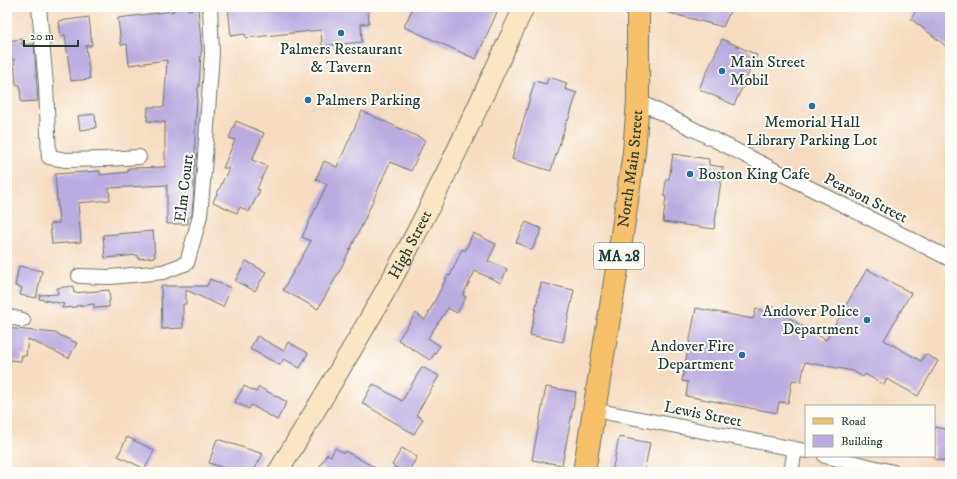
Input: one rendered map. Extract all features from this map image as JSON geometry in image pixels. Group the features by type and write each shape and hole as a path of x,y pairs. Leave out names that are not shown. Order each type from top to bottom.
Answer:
{"main road":[{"name":"High Street","path":"278,472 410,246 455,156 524,7"},
{"name":"North Main Street","path":"584,472 617,269 634,152 638,101 638,7"}],"street":[{"path":"39,7 46,85 48,157 66,160 139,157"},
{"name":"Elm Court","path":"79,276 110,277 163,272 187,263 200,216 204,177 212,53 210,7"},
{"name":"Pearson Street","path":"638,101 950,259"},
{"path":"7,316 23,320"},
{"name":"Lewis Street","path":"594,410 801,450"},
{"path":"791,472 801,450"},
{"path":"829,457 893,472"}],"building":[{"path":"173,7 187,7 188,10 198,9 202,52 195,128 195,167 192,214 191,217 188,217 188,224 167,224 167,185 109,188 110,200 78,203 81,242 52,244 50,224 59,223 55,174 100,171 100,175 128,172 128,168 165,167 165,122 147,121 148,107 164,107 167,60 129,65 127,44 121,45 118,18 174,11"},
{"path":"228,7 368,7 369,23 361,24 362,42 322,46 321,30 246,38 245,34 231,36"},
{"path":"413,7 496,7 495,11 497,12 476,59 404,27"},
{"path":"667,7 732,7 723,27 666,12"},
{"path":"918,7 950,7 950,49 911,19"},
{"path":"89,17 92,45 86,46 90,79 71,81 65,35 61,36 59,21"},
{"path":"22,39 22,45 34,44 38,101 21,102 20,85 16,85 14,59 7,60 7,41"},
{"path":"722,39 757,55 734,105 699,89"},
{"path":"549,77 567,83 565,89 577,93 551,171 512,159 535,81 546,84"},
{"path":"362,111 425,140 411,171 390,162 340,270 318,309 283,290 311,241 302,237 327,184 316,179 324,161 337,167"},
{"path":"95,114 96,128 80,130 78,116"},
{"path":"236,121 264,133 252,160 267,166 257,189 260,190 249,212 240,207 237,213 213,202 229,168 223,168 235,140 229,138"},
{"path":"673,154 709,159 709,165 723,167 714,229 663,222 666,197 664,196 666,179 669,179"},
{"path":"526,222 542,229 532,250 516,242"},
{"path":"153,231 155,257 138,259 138,255 105,258 103,235"},
{"path":"473,233 496,244 488,261 507,269 501,283 475,271 463,295 466,297 457,313 448,308 428,338 440,346 430,360 398,340 416,313 425,320 448,275 450,276 462,249 465,251"},
{"path":"246,261 266,272 255,291 235,281"},
{"path":"19,266 42,271 36,298 20,295 22,288 15,286"},
{"path":"867,269 911,293 884,340 921,361 925,354 938,361 918,396 887,379 884,385 865,374 863,377 853,371 805,362 801,382 792,380 788,403 779,402 777,413 686,396 688,382 682,381 696,308 753,319 756,309 768,312 771,307 826,340"},
{"path":"210,279 231,288 223,307 186,290 186,304 183,304 183,328 162,329 161,286 207,286"},
{"path":"541,283 574,290 563,342 530,335"},
{"path":"73,286 74,293 109,290 109,307 94,308 94,304 62,308 64,304 39,299 40,295 58,294 57,288"},
{"path":"7,328 55,333 77,343 69,358 28,339 26,356 22,355 21,361 7,360"},
{"path":"257,336 284,351 288,342 308,353 300,368 284,359 280,365 250,349"},
{"path":"422,367 439,376 416,415 423,419 414,434 362,403 373,384 402,401"},
{"path":"244,386 256,392 259,387 287,402 277,420 251,405 249,409 235,402"},
{"path":"546,387 576,392 562,465 532,460"},
{"path":"935,427 950,430 950,462 934,459"},
{"path":"127,437 154,450 145,469 118,456"},
{"path":"619,437 650,443 644,472 612,472"},
{"path":"217,439 263,454 253,472 236,472 209,463"},
{"path":"335,448 344,453 345,451 383,472 321,472 324,468 320,466 327,454 331,456"},
{"path":"402,448 417,457 408,472 404,472 392,465"}],"place":[{"name":"Palmers Restaurant & Tavern","path":"341,33"},
{"name":"Main Street Mobil","path":"722,71"},
{"name":"Palmers Parking","path":"308,100"},
{"name":"Memorial Hall Library Parking Lot","path":"812,106"},
{"name":"Boston King Cafe","path":"690,174"},
{"name":"Andover Police Department","path":"867,320"},
{"name":"Andover Fire Department","path":"742,355"}]}
